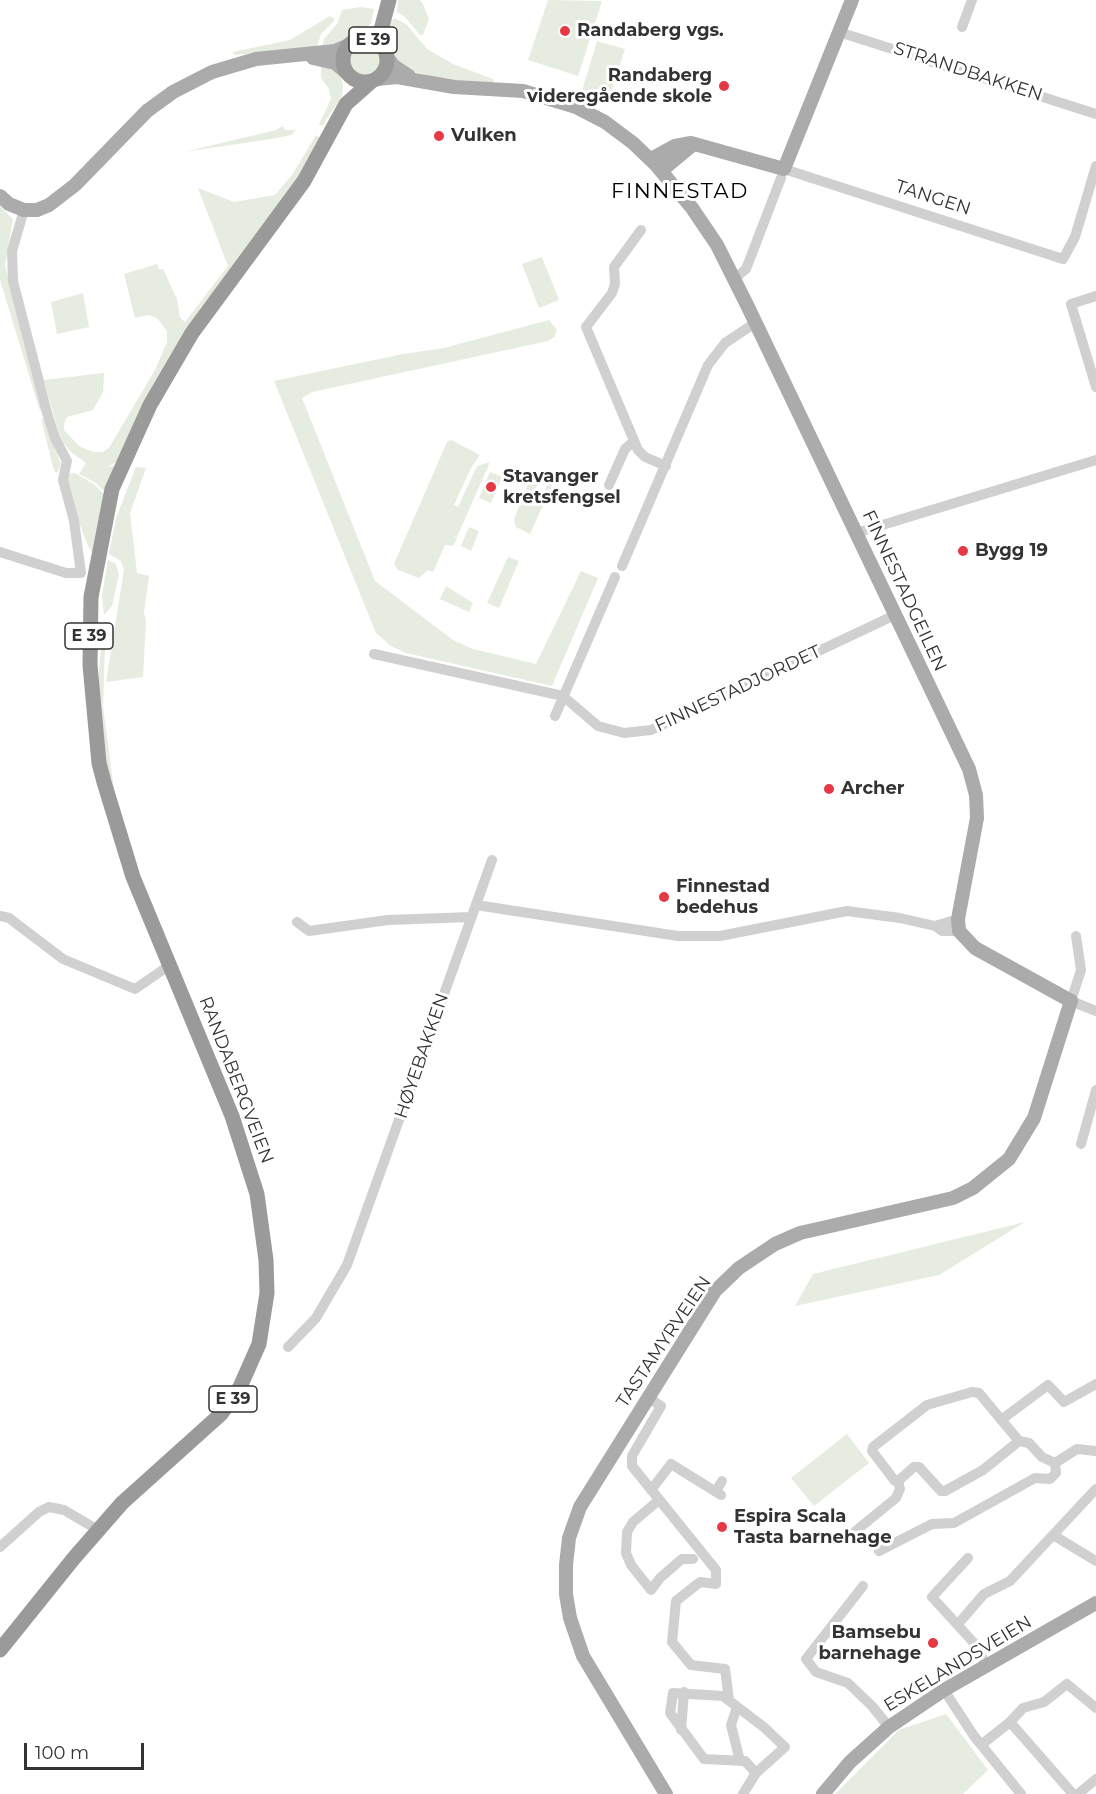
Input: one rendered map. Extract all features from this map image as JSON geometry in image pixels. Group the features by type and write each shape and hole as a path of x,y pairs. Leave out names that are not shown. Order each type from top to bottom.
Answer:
{"highway":[{"name":"E 39","path":"388,2 381,30 386,66 374,80 356,81 348,74 343,60 353,42 371,30 388,2"},
{"name":"E 39","path":"353,42 373,40 384,51"},
{"name":"RANDABERGVEIEN","path":"346,104 348,74"},
{"name":"RANDABERGVEIEN","path":"0,1650 122,1503 203,1432 228,1406 254,1359 265,1316 266,1260 253,1177 232,1116 133,877 109,797 98,707 96,638 104,566 115,508 155,407 176,367 221,294 304,182 346,104 374,80"}],"main road":[{"path":"782,174 852,0"},
{"path":"0,196 9,204 24,210 42,209 61,197 147,111 186,84 242,62 335,51 353,42"},
{"name":"FINNESTADGEILEN","path":"384,51 399,70 414,79"},
{"path":"297,55 336,63 348,74"},
{"name":"FINNESTADGEILEN","path":"374,80 390,76 454,87 523,91 556,100 611,126 651,159 704,225 734,279 969,769 976,795 976,829 958,925"},
{"path":"651,159 681,144 696,144"},
{"path":"661,171 681,153 696,144"},
{"name":"TANGEN","path":"696,144 782,174"},
{"path":"958,925 975,948 1071,1001"},
{"name":"TASTAMYRVEIEN","path":"666,1794 583,1656 570,1618 566,1594 569,1538 580,1507 715,1291 739,1268 775,1244 800,1233 953,1198 973,1188 1003,1164 1023,1139 1034,1118 1071,1001"},
{"name":"ESKELANDSVEIEN","path":"823,1794 850,1762 889,1727 944,1690 1096,1603"}],"street":[{"path":"962,27 972,0"},
{"name":"STRANDBAKKEN","path":"840,32 1096,114"},
{"name":"TANGEN","path":"782,174 1063,259 1075,237 1096,166"},
{"path":"734,279 746,269 782,174"},
{"path":"0,552 66,573 81,573 72,511 63,480 68,461 55,438 46,413 13,281 12,251 24,210"},
{"path":"641,230 614,267 615,284 612,293 586,327 642,455 666,466"},
{"path":"1096,296 1071,304 1096,387"},
{"path":"622,566 708,365 725,343 755,323"},
{"path":"609,485 625,448 634,441"},
{"path":"856,533 1096,460"},
{"path":"555,716 615,577"},
{"name":"FINNESTADJORDET","path":"374,654 563,696 598,726 624,733 651,730 895,615"},
{"name":"HØYEBAKKEN","path":"288,1347 316,1318 347,1264 492,860"},
{"path":"476,905 678,936 720,936 847,911 876,914 935,926 942,931 958,925"},
{"path":"0,916 9,918 63,959 135,989 170,965"},
{"path":"297,922 309,931 388,920 471,917"},
{"path":"1076,936 1081,970 1071,1001 1096,1011"},
{"path":"1081,1144 1096,1090"},
{"path":"1002,1420 1048,1384 1064,1402 1096,1384"},
{"path":"852,1534 897,1498 900,1489 898,1481 872,1449 927,1405 976,1391 1019,1441 1029,1443 1042,1457 1055,1463 1057,1470 1050,1479 1033,1479 954,1523 932,1524 879,1551"},
{"path":"647,1397 661,1406 631,1461 633,1468 716,1570 716,1584 700,1582 676,1601 672,1642 692,1665 725,1669 733,1704 731,1731 740,1761"},
{"path":"898,1481 914,1467 919,1467 941,1491 951,1489 983,1470 1019,1441"},
{"path":"1055,1463 1077,1449 1096,1451"},
{"path":"651,1490 671,1464 718,1493 722,1481"},
{"path":"958,1624 984,1594 1010,1581 1096,1491"},
{"path":"659,1500 633,1522 627,1532 626,1553 631,1565 651,1590 660,1578 682,1559 693,1559"},
{"path":"0,1547 39,1512 49,1507 64,1510 98,1530"},
{"path":"1053,1535 1096,1561"},
{"path":"968,1558 932,1597 958,1624 987,1666"},
{"path":"863,1586 806,1659 816,1672 848,1683 872,1706 889,1727"},
{"path":"981,1745 1011,1722 1023,1708 1044,1702 1066,1684 1096,1708"},
{"path":"944,1690 981,1745 1021,1794"},
{"path":"743,1794 756,1773 785,1746 719,1694 673,1693 670,1713 706,1760 746,1761 756,1773"},
{"path":"1011,1722 1073,1794"},
{"path":"1078,1794 1096,1779"}],"shaded area":[{"path":"398,0 420,0 423,4 429,19 423,35 420,35 405,17 397,12"},
{"name":"Randaberg vgs.","path":"548,0 602,1 578,76 528,60"},
{"path":"360,7 374,9 371,24 334,46 322,47 324,39 337,24 342,10"},
{"path":"330,16 334,18 334,21 321,34 317,47 234,55 233,52 290,40"},
{"path":"395,18 407,25 427,49 453,64 493,79 494,83 454,82 407,70 393,56 388,45 388,24"},
{"path":"597,41 625,49 609,99 582,91"},
{"path":"365,46 376,50 380,61 376,72 365,76 354,72 350,61 354,50"},
{"path":"321,66 333,68 341,77 343,85 342,96 322,126 319,124 331,99 329,89 321,78"},
{"path":"283,126 285,130 296,130 291,135 271,139 184,152 276,130"},
{"path":"316,135 320,138 317,149 117,462 107,467 115,466 106,493 96,483 79,474 86,463 71,452 61,440 33,344 34,342 44,380 104,373 103,392 93,410 67,417 64,430 79,446 93,452 103,452 109,448 155,370 167,342 167,331 157,318 149,315 135,318 124,274 157,264 159,269 163,269 177,299 180,318 185,322 228,266 198,188 234,202 275,195 292,175"},
{"path":"0,206 13,219 5,265 40,411 0,280"},
{"path":"542,257 559,300 539,308 522,264"},
{"path":"83,293 89,327 57,334 51,302"},
{"path":"549,320 557,330 554,337 548,341 312,392 302,398 375,581 453,640 473,649 536,664 581,571 598,578 552,686 406,653 391,646 376,633 274,381 403,354 444,348"},
{"path":"41,418 44,420 61,464 58,472 55,472 53,467"},
{"path":"451,440 480,455 471,468 454,505 458,507 477,466 490,462 457,537 450,535 457,538 453,546 445,545 433,572 428,570 419,578 398,570 394,564 447,442"},
{"path":"136,467 146,468 130,513 137,573 149,576 144,613 146,621 143,677 106,682 124,570 121,561 109,554 116,518"},
{"name":"Stavanger kretsfengsel","path":"490,472 502,477 491,503 479,498"},
{"path":"75,473 95,485 104,494 92,552 76,515 67,481 69,474"},
{"path":"533,473 553,483 530,534 516,527 514,520 520,504 538,506 547,485 539,482 528,501 521,501"},
{"path":"469,527 479,531 471,551 461,546"},
{"path":"508,557 519,561 499,608 487,603"},
{"path":"108,560 116,564 119,574 112,606 104,615 102,595"},
{"path":"446,586 473,603 469,612 440,599"},
{"path":"102,638 105,647 103,706 114,790 106,765 98,681"},
{"path":"1025,1222 939,1275 795,1306 813,1274"},
{"path":"847,1434 869,1463 814,1506 791,1478"},
{"path":"946,1714 988,1770 963,1794 835,1794 899,1730"}],"place":[{"name":"Randaberg vgs.","path":"565,31"},
{"name":"Randaberg videregående skole","path":"724,86"},
{"name":"Vulken","path":"439,136"},
{"name":"Stavanger kretsfengsel","path":"491,487"},
{"name":"Bygg 19","path":"963,551"},
{"name":"Archer","path":"829,789"},
{"name":"Finnestad bedehus","path":"664,897"},
{"name":"Espira Scala Tasta barnehage","path":"722,1527"},
{"name":"Bamsebu barnehage","path":"933,1643"}],"district":[{"name":"FINNESTAD","path":"680,192"}]}
